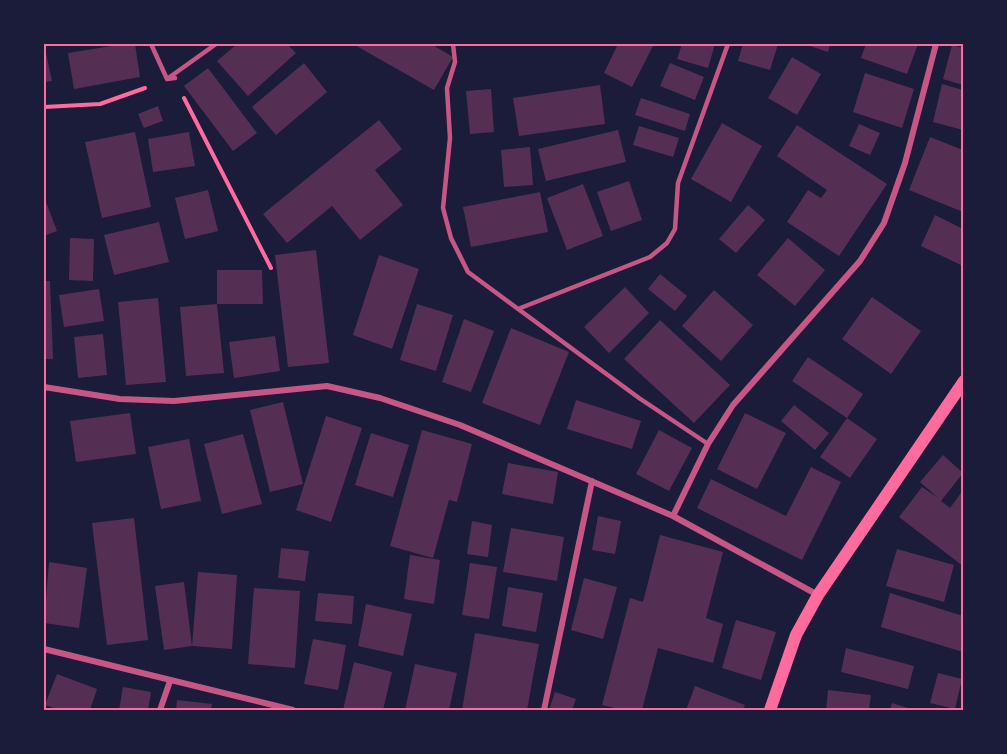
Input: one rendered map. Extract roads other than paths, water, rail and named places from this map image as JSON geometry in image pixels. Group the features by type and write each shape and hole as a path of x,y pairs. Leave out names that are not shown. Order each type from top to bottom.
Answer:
{"main road":[{"path":"770,711 796,635 818,595 963,381"}],"street":[{"path":"673,516 708,444 733,405 860,261 884,223 905,163 936,44"},
{"path":"44,387 120,399 174,401 327,386 380,398 460,425 673,516 818,595"},
{"path":"544,711 592,481"},
{"path":"44,649 293,711"},
{"path":"160,711 170,681"}],"lane":[{"path":"151,44 166,79"},
{"path":"166,79 216,44"},
{"path":"453,44 455,62 447,88 450,138 443,208 448,228 468,272 639,398 708,444"},
{"path":"518,309 650,257 667,243 675,228 678,183 728,44"},
{"path":"166,79 175,78"}]}
